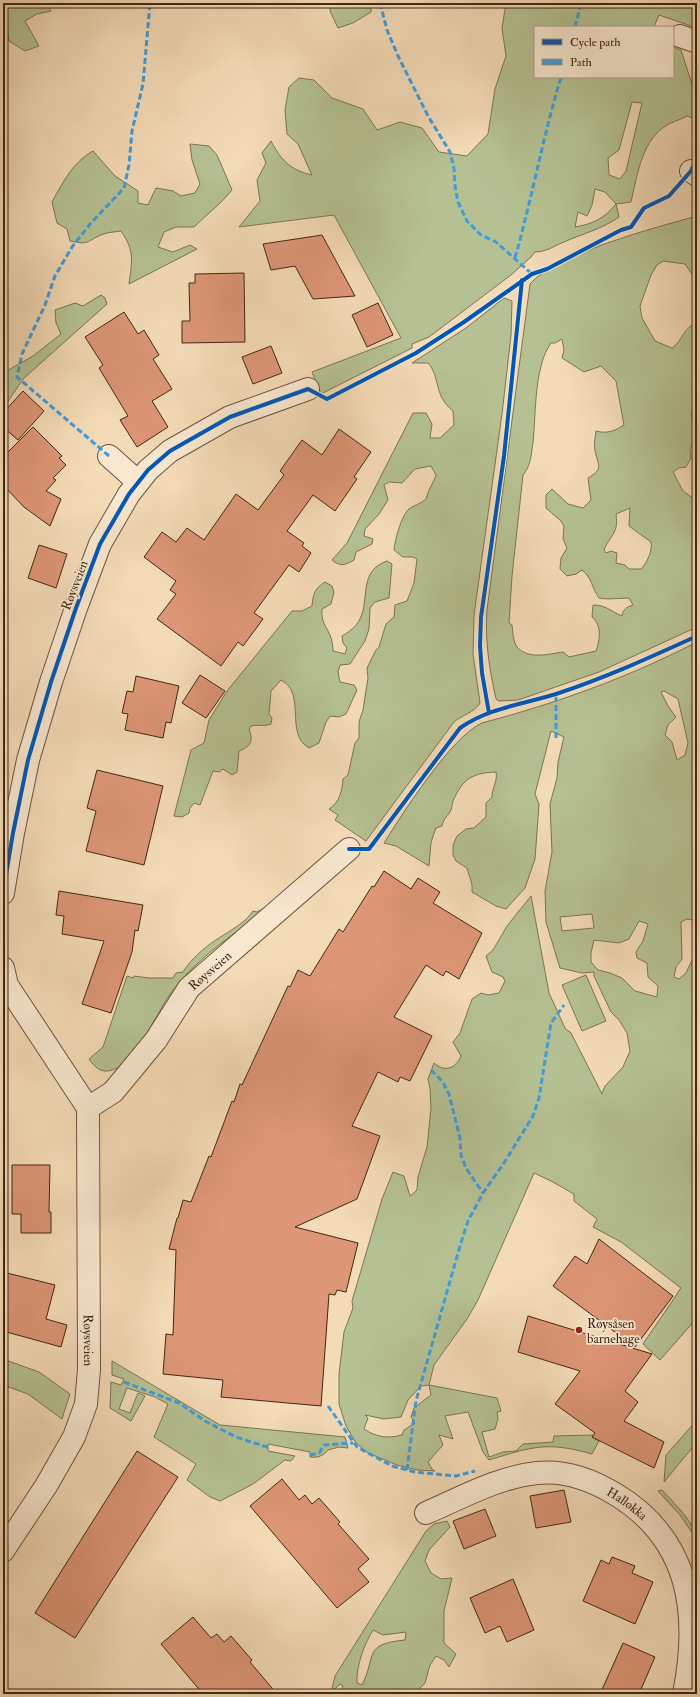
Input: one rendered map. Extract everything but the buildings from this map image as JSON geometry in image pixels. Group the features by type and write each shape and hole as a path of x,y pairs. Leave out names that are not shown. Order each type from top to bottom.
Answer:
{"street":[{"name":"Røysveien","path":"3,893 28,760 51,682 76,608 100,544 128,494 148,470 170,451 230,417 308,390"},
{"path":"109,456 138,482"},
{"name":"Røysveien","path":"3,1551 46,1486 74,1437 86,1404 89,1369 88,1108 114,1092 156,1040 189,988 349,849"},
{"path":"3,968 7,985 88,1108"},
{"name":"Halløkka","path":"426,1513 506,1480 537,1473 565,1474 599,1485 632,1504 659,1530 680,1562 689,1588 694,1617 690,1673 684,1694"}],"green space":[{"path":"3,3 47,3 51,11 37,14 25,21 39,46 25,51 9,41"},
{"path":"330,3 371,3 371,12 353,23 338,28 330,11"},
{"path":"506,3 697,3 697,28 659,15 654,26 534,26 534,78 674,78 674,47 681,50 697,100 697,120 687,116 667,125 656,134 645,151 641,161 631,202 616,204 619,217 599,228 546,250 535,252 511,275 429,337 412,344 412,348 321,394 312,372 401,338 334,215 239,227 260,201 257,180 266,163 262,153 271,141 287,163 304,173 312,175 298,144 287,134 285,110 289,87 299,78 314,80 332,98 363,109 377,130 400,122 422,128 439,152 467,156 488,134 495,89 506,56 502,28","holes":["632,102 642,103 626,171 620,179 609,175 608,158 619,150","595,189 605,192 616,204 598,220 575,227 578,212 587,216 592,205"]},
{"path":"190,144 209,146 217,155 232,190 194,227 176,227 164,232 158,247 173,252 190,245 197,249 129,284 131,256 129,244 121,231 103,234 87,242 81,243 70,241 67,229 57,223 52,202 74,167 93,151 115,176 138,191 138,203 148,205 156,188 173,191 181,196 195,193 200,184 192,160"},
{"path":"697,216 697,281 685,264 663,261 657,265 651,275 640,306 642,318 655,341 672,348 689,327 697,323 697,373 692,386 695,402 691,414 694,425 697,429 697,436 690,449 691,458 686,467 679,468 673,472 683,491 694,499 697,498 697,627 599,672 518,700 499,701 496,699 488,654 487,610 530,284 543,273 561,262 583,252 633,234","holes":["562,339 564,350 562,358 584,372 601,366 616,381 624,425 611,431 596,431 595,451 599,466 596,472 588,478 591,500 583,508 568,504 552,489 546,495 546,508 561,521 564,526 563,539 567,548 561,558 560,569 567,576 576,574 582,570 588,576 599,598 629,598 633,605 626,609 622,616 605,607 593,605 592,617 599,628 596,651 569,657 563,652 545,655 527,654 517,647 513,636 512,625 509,623 512,576 523,475 528,468 531,456 541,364 551,343 555,343","630,508 629,526 651,542 649,556 641,569 629,569 625,565 616,563 617,553 611,551 606,553 604,550 615,530 617,521 616,514"]},
{"path":"101,295 105,298 107,304 23,379 3,409 3,373 33,356 61,334 56,323 55,310 75,303 83,306"},
{"path":"504,298 512,301 511,335 502,414 474,615 473,654 480,703 471,712 454,722 366,841 335,820 338,815 329,809 336,803 340,796 343,779 348,775 355,743 359,738 359,722 363,710 368,678 367,668 379,647 386,624 394,617 395,605 407,601 414,583 417,559 413,557 403,557 394,550 399,528 406,512 426,499 436,475 431,466 415,469 402,483 389,482 384,485 388,500 379,514 365,529 364,536 373,539 372,544 356,552 354,560 348,563 338,564 332,560 347,543 413,413 426,413 432,424 430,438 440,438 454,425 453,411 442,399 435,375 428,363 412,363 466,328"},
{"path":"387,561 392,564 389,598 375,602 370,608 369,629 365,641 350,664 340,665 338,672 340,682 354,685 357,690 346,714 339,717 330,716 326,722 319,743 309,748 302,742 298,733 293,694 289,686 281,680 271,691 269,714 272,718 271,724 251,726 249,730 251,737 250,743 246,748 239,751 237,772 232,775 223,769 219,772 213,771 200,805 194,803 190,808 189,813 182,817 174,816 191,750 204,743 209,720 227,691 292,611 302,611 312,606 315,592 325,582 332,586 334,592 331,604 322,609 322,617 331,637 333,651 345,654 347,648 343,643 342,636 352,629 360,619 363,611 368,578 372,571"},
{"path":"697,642 697,884 695,890 697,893 697,921 687,919 681,922 682,959 676,967 674,977 679,979 686,973 692,960 697,961 697,1318 660,1360 643,1344 681,1288 621,1242 593,1227 597,1219 574,1201 574,1194 534,1173 478,1300 467,1319 434,1365 429,1385 497,1398 501,1411 497,1412 498,1419 495,1429 482,1432 489,1457 503,1452 516,1451 523,1444 553,1442 554,1436 593,1435 592,1437 599,1441 592,1454 563,1448 539,1447 489,1460 483,1452 468,1412 445,1416 453,1439 439,1435 443,1445 428,1462 435,1471 418,1470 397,1465 368,1453 356,1443 346,1426 339,1404 339,1374 344,1332 353,1308 352,1301 382,1199 393,1172 404,1176 410,1196 417,1190 418,1177 427,1147 431,1108 428,1079 434,1063 442,1068 450,1068 456,1064 461,1056 453,1042 460,1033 472,999 481,993 488,995 499,993 505,981 503,977 492,972 486,956 493,950 507,926 531,896 549,993 565,1028 571,1033 602,1094 605,1086 623,1067 630,1051 627,1033 619,1020 611,1012 594,976 594,972 582,973 560,968 546,922 545,891 552,852 550,804 557,778 558,762 564,737 551,731 535,794 539,804 535,859 525,888 506,909 496,906 472,892 467,868 456,861 453,855 453,845 457,836 466,829 474,828 486,817 486,803 492,797 496,772 481,774 470,778 461,787 453,801 451,811 444,820 442,826 436,828 431,842 429,866 396,846 384,843 428,777 442,759 456,743 482,723 565,698 618,678","holes":["664,691 678,699 688,743 685,755 677,760 672,742 665,735 668,725 676,717 668,706 661,692","592,914 594,928 562,931 560,917","639,921 648,924 643,941 636,952 637,958 647,963 648,977 658,986 657,997 635,991 622,978 598,970 591,962 591,953 594,940 619,943 629,939","429,1385 431,1395 414,1408 411,1417 415,1423 404,1430 402,1435 392,1437 382,1436 373,1434 364,1429 368,1418 365,1415 384,1419 401,1417 408,1400 421,1386"]},
{"path":"270,905 270,908 231,935 194,966 167,998 147,1033 132,1055 124,1063 117,1068 108,1071 100,1070 94,1066 89,1059 103,1047 127,976 133,978 134,976 149,978 173,978 176,973 183,972 190,962 204,949 242,923 253,911 257,912"},
{"path":"586,975 606,1021 582,1031 562,985"},
{"path":"3,1359 39,1372 70,1394 62,1419 28,1394 3,1385"},
{"path":"112,1361 220,1425 345,1437 348,1448 339,1447 328,1450 318,1457 310,1457 310,1452 268,1444 268,1451 295,1456 291,1461 285,1460 253,1484 220,1501 210,1497 187,1480 196,1464 154,1437 168,1404 155,1397 127,1388 119,1409 130,1413 138,1393 145,1396 131,1421 110,1408 111,1382 121,1385 124,1379 112,1375"},
{"path":"697,1420 697,1442 664,1482 666,1455"},
{"path":"662,1490 689,1520 696,1534 697,1540 680,1515 658,1491"},
{"path":"447,1521 450,1527 429,1550 425,1561 431,1573 441,1579 452,1578 444,1611 444,1643 456,1654 449,1667 444,1660 436,1656 430,1665 425,1683 414,1694 391,1694 389,1690 382,1694 340,1694 343,1686 340,1684 331,1693 335,1676 426,1531 434,1524","holes":["373,1630 383,1635 406,1632 405,1640 391,1642 376,1648 362,1685 357,1683 359,1663"]}],"marked path":[{"path":"109,456 17,377 22,354 45,305 55,276 72,247 90,224 124,188 129,165 132,131 143,84 150,3"},
{"path":"380,3 387,30 398,56 428,116 450,152 454,168 458,202 467,221 481,235 496,242 532,274"},
{"path":"575,26 581,3"},
{"path":"515,258 561,78"},
{"path":"556,694 556,738"},
{"path":"407,1470 416,1401 468,1221 483,1193 504,1163 533,1116 539,1098 551,1023 564,1005"},
{"path":"431,1070 442,1081 449,1094 460,1138 461,1155 466,1168 483,1193"},
{"path":"124,1382 179,1403 205,1421 236,1437 270,1448"},
{"path":"328,1406 357,1447 392,1466 415,1472 456,1476 475,1471"},
{"path":"310,1455 319,1453 324,1445 353,1443"}],"cycle path":[{"path":"3,893 13,833 28,760 51,682 76,608 100,544 129,494 148,470 170,451 230,417 308,389 327,399 416,353 464,322 532,274 547,269 621,230 631,227 644,208 669,196 691,171 697,158"},
{"path":"489,713 482,673 480,646 481,617 504,456 522,280"},
{"path":"349,849 369,849 460,728 471,721 506,707 556,694 592,681 697,636"}],"place":[{"name":"Røysåsen barnehage","path":"579,1330"}]}
